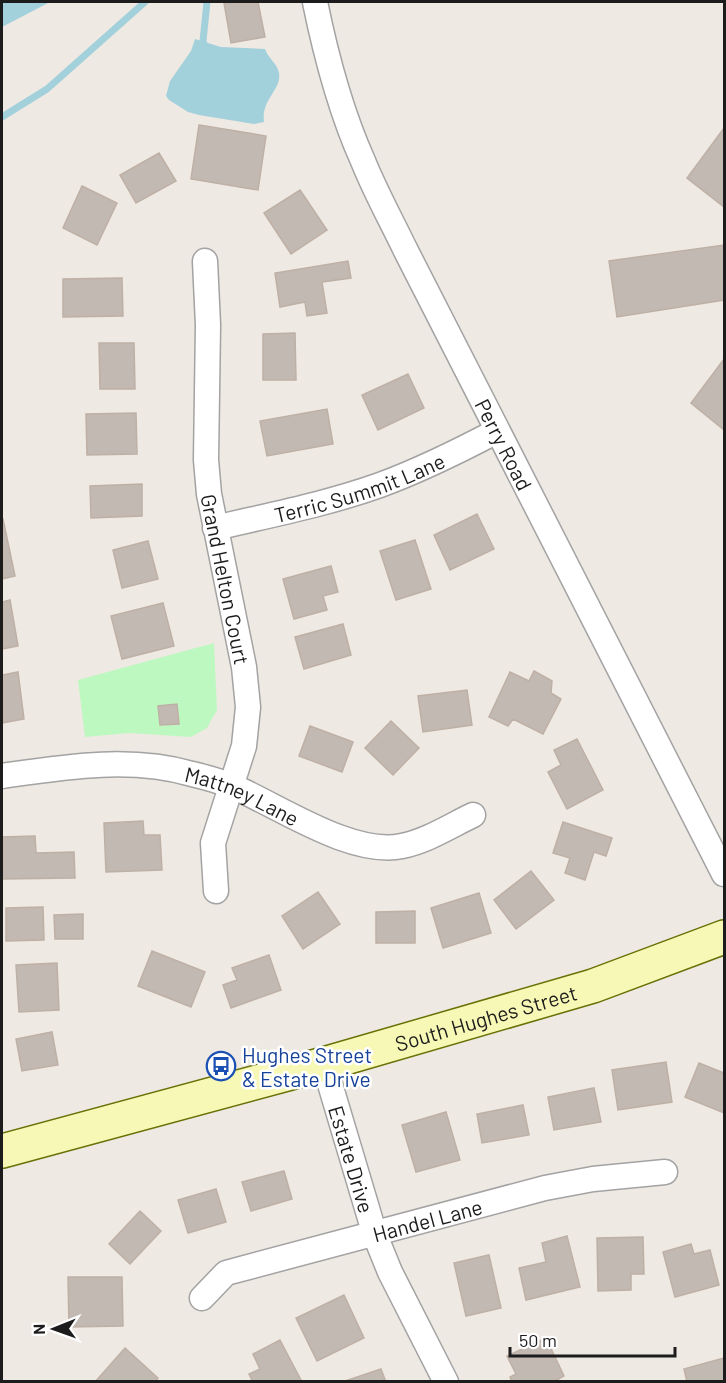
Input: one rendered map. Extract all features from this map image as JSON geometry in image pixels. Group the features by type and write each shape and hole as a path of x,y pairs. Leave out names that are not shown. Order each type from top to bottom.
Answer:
{"street":[{"name":"Perry Road","path":"315,2 337,94 363,162 497,431 724,874"},
{"name":"Grand Helton Court","path":"205,261 208,325 206,460 215,528 244,667 248,707 244,746 213,843 216,891"},
{"name":"Terric Summit Lane","path":"215,528 378,486 444,459 497,431"},
{"name":"Mattney Lane","path":"2,776 80,766 120,764 156,766 191,773 230,785 327,833 373,847 400,847 424,839 473,815"},
{"name":"South Hughes Street","path":"2,1151 324,1064 593,986 724,937"},
{"name":"Estate Drive","path":"324,1064 375,1235 390,1272 446,1382"},
{"name":"Handel Lane","path":"202,1298 226,1273 546,1188 594,1179 665,1172"}],"green space":[{"path":"214,643 217,710 207,728 191,737 130,733 85,737 78,680"}],"water":[{"path":"2,2 50,2 2,27"},
{"path":"195,39 221,47 265,49 278,69 279,79 268,101 264,122 254,124 199,115 188,112 169,100 166,96 170,81 191,51"}],"building":[{"path":"258,2 265,37 231,43 224,3"},
{"path":"199,125 266,136 258,190 191,179"},
{"path":"724,128 724,207 687,178"},
{"path":"159,153 176,181 136,203 120,175"},
{"path":"82,186 117,203 97,245 63,228"},
{"path":"300,190 327,230 291,254 264,213"},
{"path":"724,245 724,300 617,317 609,261"},
{"path":"348,261 351,278 322,282 327,313 307,316 305,302 280,307 275,273"},
{"path":"122,278 123,316 63,317 63,279"},
{"path":"295,333 296,380 263,380 263,334"},
{"path":"99,343 134,343 135,389 100,389"},
{"path":"724,359 724,430 691,403"},
{"path":"408,374 424,408 378,430 362,395"},
{"path":"327,409 333,444 267,456 260,421"},
{"path":"136,413 137,454 87,455 86,414"},
{"path":"142,484 142,516 91,518 90,486"},
{"path":"477,514 494,549 450,570 434,535"},
{"path":"2,519 15,576 2,579"},
{"path":"415,540 431,589 396,600 380,551"},
{"path":"148,541 158,579 122,588 113,550"},
{"path":"331,566 338,592 323,596 327,610 294,619 283,579"},
{"path":"10,600 18,646 2,649 2,602"},
{"path":"163,603 174,646 122,659 111,616"},
{"path":"343,624 351,655 304,669 295,637"},
{"path":"534,671 552,681 551,693 561,699 543,734 513,719 508,726 489,717 510,672 529,681"},
{"path":"18,672 24,719 2,723 2,675"},
{"path":"467,690 472,725 423,732 418,696"},
{"path":"177,704 179,724 160,725 158,706"},
{"path":"391,721 419,748 393,775 365,748"},
{"path":"310,726 353,742 342,772 299,756"},
{"path":"577,739 603,790 567,809 548,772 561,765 554,750"},
{"path":"143,821 144,835 160,835 162,870 106,872 104,823"},
{"path":"563,822 612,838 606,856 594,852 585,880 565,873 570,858 553,853"},
{"path":"35,836 36,853 74,852 75,878 2,879 2,837"},
{"path":"531,871 554,900 516,929 494,900"},
{"path":"318,892 340,924 303,949 282,916"},
{"path":"479,893 491,933 443,948 431,908"},
{"path":"43,907 44,940 6,941 6,908"},
{"path":"415,911 415,943 376,943 376,912"},
{"path":"83,914 83,939 55,939 54,915"},
{"path":"152,951 205,972 191,1007 138,986"},
{"path":"269,955 281,990 231,1008 223,985 237,980 232,968"},
{"path":"57,963 59,1010 19,1012 16,965"},
{"path":"52,1032 58,1065 22,1071 16,1039"},
{"path":"666,1062 672,1102 618,1110 612,1070"},
{"path":"699,1063 724,1073 724,1113 685,1097"},
{"path":"594,1088 601,1122 554,1130 548,1097"},
{"path":"523,1105 529,1135 482,1143 477,1114"},
{"path":"446,1112 460,1160 416,1172 402,1125"},
{"path":"284,1171 292,1199 251,1211 242,1182"},
{"path":"216,1189 226,1222 188,1233 178,1200"},
{"path":"140,1211 161,1231 130,1264 109,1244"},
{"path":"567,1236 580,1287 526,1300 519,1268 546,1262 542,1243"},
{"path":"643,1237 644,1274 631,1274 631,1290 598,1291 597,1238"},
{"path":"691,1244 694,1254 710,1250 719,1285 675,1297 663,1252"},
{"path":"489,1255 501,1308 466,1316 454,1263"},
{"path":"68,1277 122,1277 123,1326 69,1327"},
{"path":"344,1295 364,1338 317,1361 296,1318"},
{"path":"546,1338 564,1376 553,1382 512,1382 510,1377 516,1374 507,1356"},
{"path":"280,1340 302,1382 253,1382 249,1374 260,1369 253,1354"},
{"path":"125,1348 158,1378 155,1382 95,1382"},
{"path":"724,1358 724,1382 687,1382 684,1369"},
{"path":"381,1369 386,1382 345,1382 345,1381"}],"waterway":[{"path":"2,117 47,89 145,2"},
{"path":"205,48 203,41 207,2"}],"place":[{"name":"Hughes Street & Estate Drive","path":"221,1066"}]}
